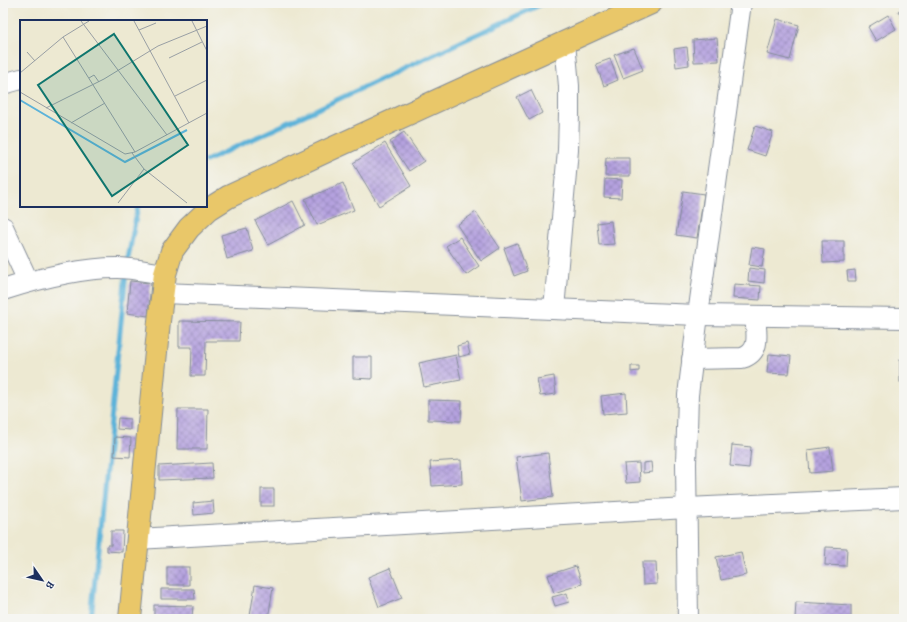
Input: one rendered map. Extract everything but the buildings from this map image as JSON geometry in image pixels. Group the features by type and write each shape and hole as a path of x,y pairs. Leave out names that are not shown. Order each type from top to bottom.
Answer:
{"main road":[{"path":"130,619 164,284 172,250 189,228 209,209 228,197 652,3"}],"street":[{"path":"688,619 686,431 692,359 742,3"},
{"path":"554,309 569,128 565,43"},
{"path":"3,84 20,79"},
{"path":"3,227 28,281"},
{"path":"3,290 28,281 87,270 127,269 164,284 554,309 698,315 904,318"},
{"path":"692,359 742,358 748,356 755,348 757,343 755,316"},
{"path":"138,539 688,508 904,498"}],"waterway":[{"path":"207,161 544,3"},
{"path":"127,264 138,207"},
{"path":"91,619 126,272"}]}
